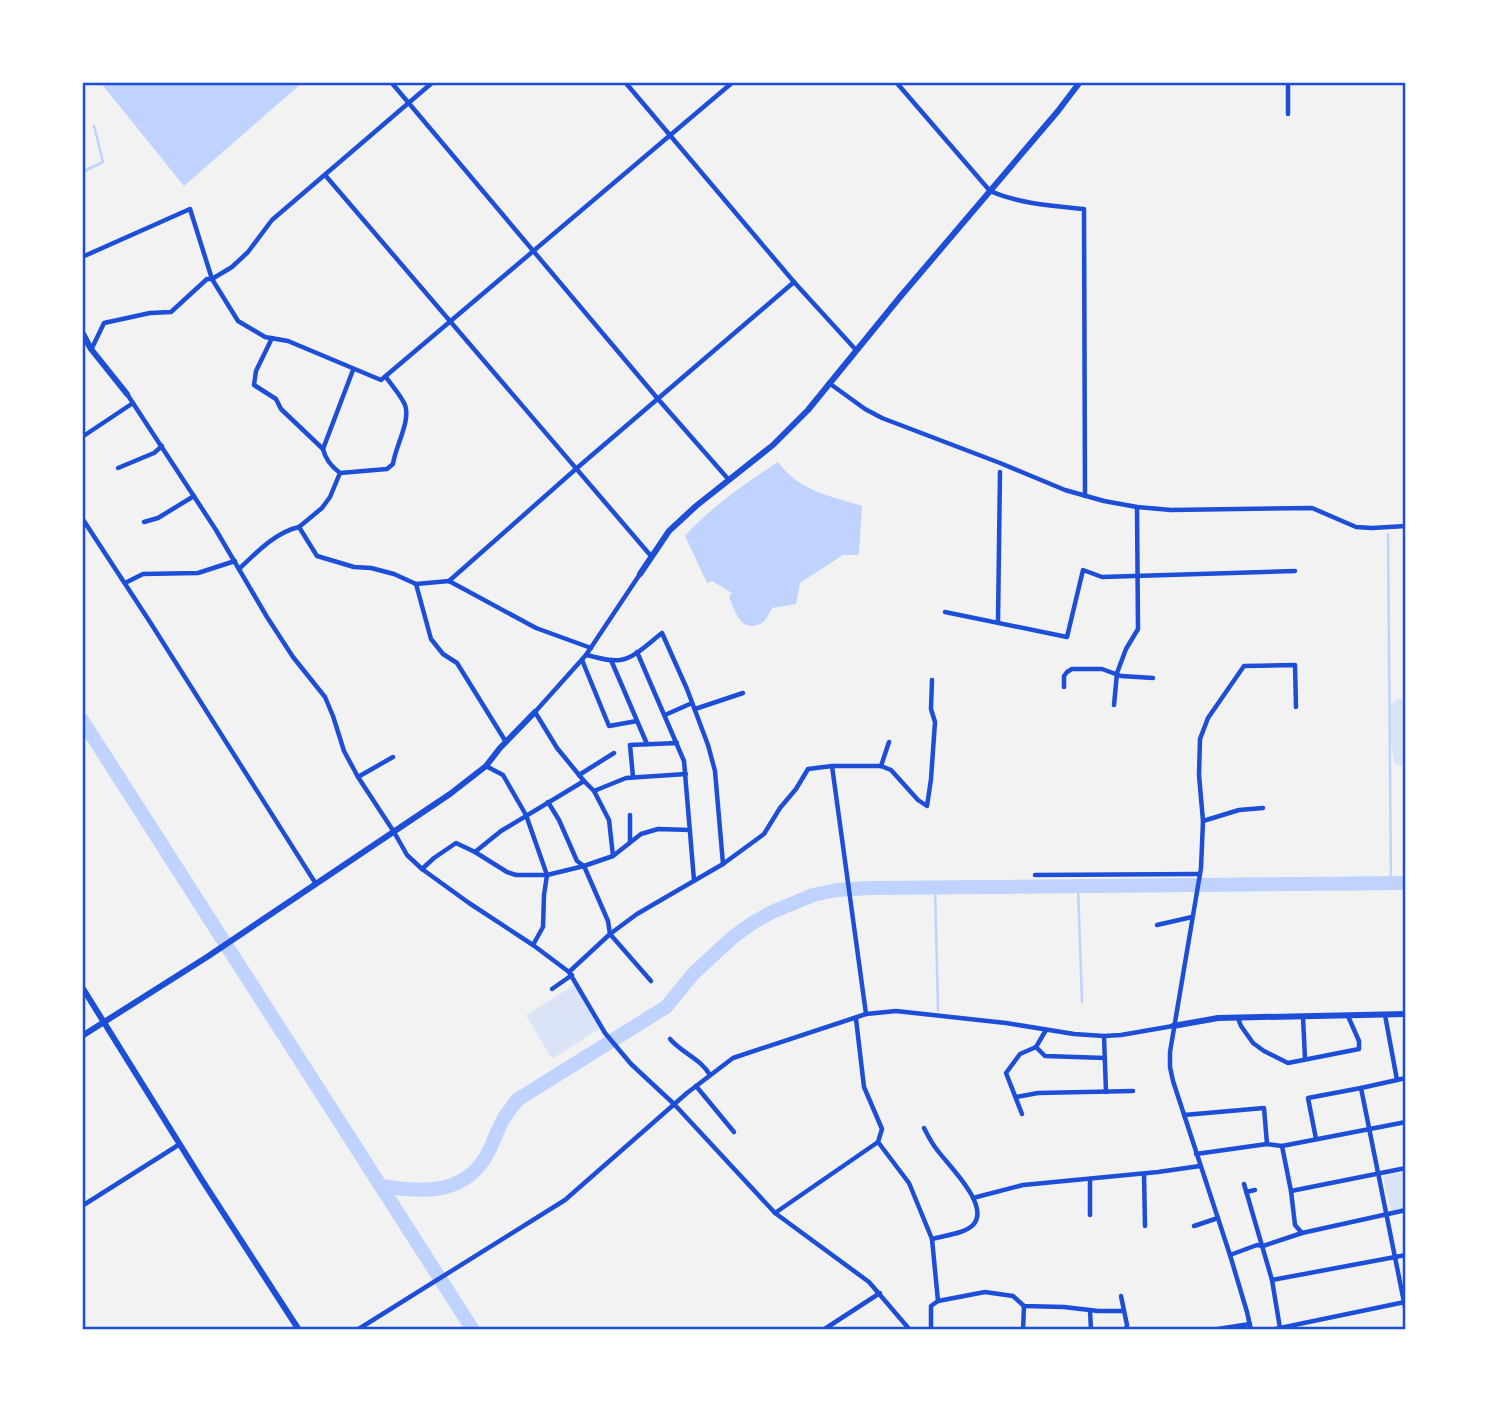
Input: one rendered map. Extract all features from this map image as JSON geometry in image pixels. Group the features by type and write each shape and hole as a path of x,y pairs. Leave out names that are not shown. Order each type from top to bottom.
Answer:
{"street":[{"path":"391,82 658,400 729,480"},
{"path":"91,349 104,323 150,313 171,312 208,279 232,267 248,252 272,220 433,82"},
{"path":"625,82 856,351"},
{"path":"82,257 190,209 212,279 238,321 265,337 288,341 381,380 733,82"},
{"path":"896,82 990,191 1004,197 1039,204 1084,209 1086,496"},
{"path":"82,1036 207,957 450,794 486,766 584,657 669,531 773,445 808,410 1080,82"},
{"path":"1288,82 1288,114"},
{"path":"325,175 651,556"},
{"path":"449,581 794,282"},
{"path":"82,332 91,349 127,394 162,446 240,568 267,617 325,697 344,751 407,856 570,974 613,1044 631,1064 674,1104 775,1213 869,1282 910,1330"},
{"path":"272,338 256,372 254,385 276,399 281,409 323,449 334,469 340,473 387,469 393,464 404,428 406,407 386,377"},
{"path":"323,449 353,370"},
{"path":"829,383 882,418 1086,496 1137,507 1171,510 1312,508 1356,527 1406,526"},
{"path":"82,437 133,403"},
{"path":"118,468 154,453 162,446"},
{"path":"998,622 1000,472"},
{"path":"240,568 264,546 291,528 299,527 322,508 340,473"},
{"path":"144,522 158,518 194,496"},
{"path":"1114,705 1117,673 1126,649 1138,629 1137,507"},
{"path":"82,519 316,884"},
{"path":"299,527 317,556 354,567 394,574 416,584 449,581 536,628 591,648"},
{"path":"125,583 144,575 198,573 235,561"},
{"path":"945,612 1067,637 1083,570 1102,577 1295,571"},
{"path":"416,584 431,639 443,654 457,663 506,742"},
{"path":"584,657 622,660 638,652 662,633 693,706 715,771 723,864"},
{"path":"638,652 684,761 694,880"},
{"path":"584,657 609,726 637,721"},
{"path":"611,660 647,744"},
{"path":"1211,1330 1251,1327 1170,1067 1173,1026 1199,875 1203,821 1199,775 1200,739 1208,718 1244,666 1295,665 1296,707"},
{"path":"1064,687 1064,676 1072,669 1102,669 1121,676 1153,678"},
{"path":"552,989 610,934 637,914 723,864 764,834 808,769 881,766 891,770 918,800 927,806 935,723 931,709 932,680"},
{"path":"665,715 743,693"},
{"path":"535,712 556,748 594,791 609,820 613,856"},
{"path":"881,766 888,742"},
{"path":"633,777 630,745 677,743"},
{"path":"578,775 614,753"},
{"path":"358,777 393,757"},
{"path":"486,766 503,775 526,815 547,875 543,927 533,945"},
{"path":"832,766 866,1014"},
{"path":"594,791 626,778 685,774"},
{"path":"475,852 500,831 584,781"},
{"path":"548,802 577,861 584,866 608,921 610,934 651,981"},
{"path":"1203,821 1239,810 1264,808"},
{"path":"630,815 630,842"},
{"path":"422,869 456,843 507,872 516,875 547,875 613,856 641,834 658,829 690,830"},
{"path":"1035,875 1199,875"},
{"path":"1157,925 1192,917"},
{"path":"82,987 299,1330"},
{"path":"357,1330 565,1200 674,1104 733,1058 866,1014 895,1011 1104,1036 1218,1018 1406,1014"},
{"path":"1385,1015 1397,1080"},
{"path":"1238,1018 1253,1043 1288,1063 1359,1049 1359,1041 1348,1016"},
{"path":"1303,1017 1305,1059"},
{"path":"775,1213 878,1142 881,1129 864,1087 856,1019"},
{"path":"1022,1114 1006,1073 1020,1054 1036,1047 1046,1030"},
{"path":"1104,1036 1106,1092"},
{"path":"670,1039 699,1062 710,1075"},
{"path":"1036,1047 1045,1056 1104,1058"},
{"path":"1316,1139 1308,1098 1406,1078"},
{"path":"696,1086 734,1132"},
{"path":"1361,1088 1406,1312"},
{"path":"1016,1097 1038,1093 1133,1091"},
{"path":"1184,1115 1264,1108 1268,1144"},
{"path":"1196,1154 1268,1144 1282,1146 1406,1122"},
{"path":"924,1128 931,1142 958,1174 979,1212 972,1226 932,1239"},
{"path":"878,1142 909,1182 932,1239 938,1301"},
{"path":"82,1206 180,1144"},
{"path":"1282,1146 1295,1225 1302,1233"},
{"path":"973,1198 1023,1185 1200,1166"},
{"path":"1291,1191 1406,1168"},
{"path":"1144,1174 1145,1226"},
{"path":"1090,1179 1090,1215"},
{"path":"1244,1184 1272,1280 1279,1328"},
{"path":"1247,1192 1255,1190"},
{"path":"1230,1255 1302,1233 1406,1210"},
{"path":"1138,1218 1145,1217"},
{"path":"1194,1226 1218,1218"},
{"path":"1272,1280 1406,1255"},
{"path":"931,1330 931,1306 938,1301 985,1292 1013,1296 1024,1306 1124,1311"},
{"path":"823,1330 880,1293"},
{"path":"1121,1296 1126,1330"},
{"path":"1270,1330 1405,1303"},
{"path":"1023,1330 1024,1306"},
{"path":"1090,1311 1091,1330"},
{"path":"1306,1323 1307,1330"}],"shaded area":[{"path":"1406,698 1406,767 1395,764 1390,706 1396,700"},
{"path":"576,984 599,1029 552,1059 526,1015"},
{"path":"1406,1171 1406,1208 1391,1211 1383,1176"}],"water":[{"path":"100,82 303,82 184,186"},
{"path":"778,462 806,486 862,506 859,553 843,555 800,583 796,604 772,608 762,623 752,626 744,623 736,613 729,597 732,593 712,581 707,583 685,536 729,496"}],"waterway":[{"path":"82,172 103,162 94,126"},
{"path":"1388,534 1391,884"},
{"path":"82,720 473,1330"},
{"path":"381,1186 425,1190 452,1185 464,1179 485,1158 504,1118 517,1100 666,1007 694,973 733,937 754,922 813,895 871,888 1406,883"},
{"path":"935,887 938,1010"},
{"path":"1078,887 1082,1002"}]}
